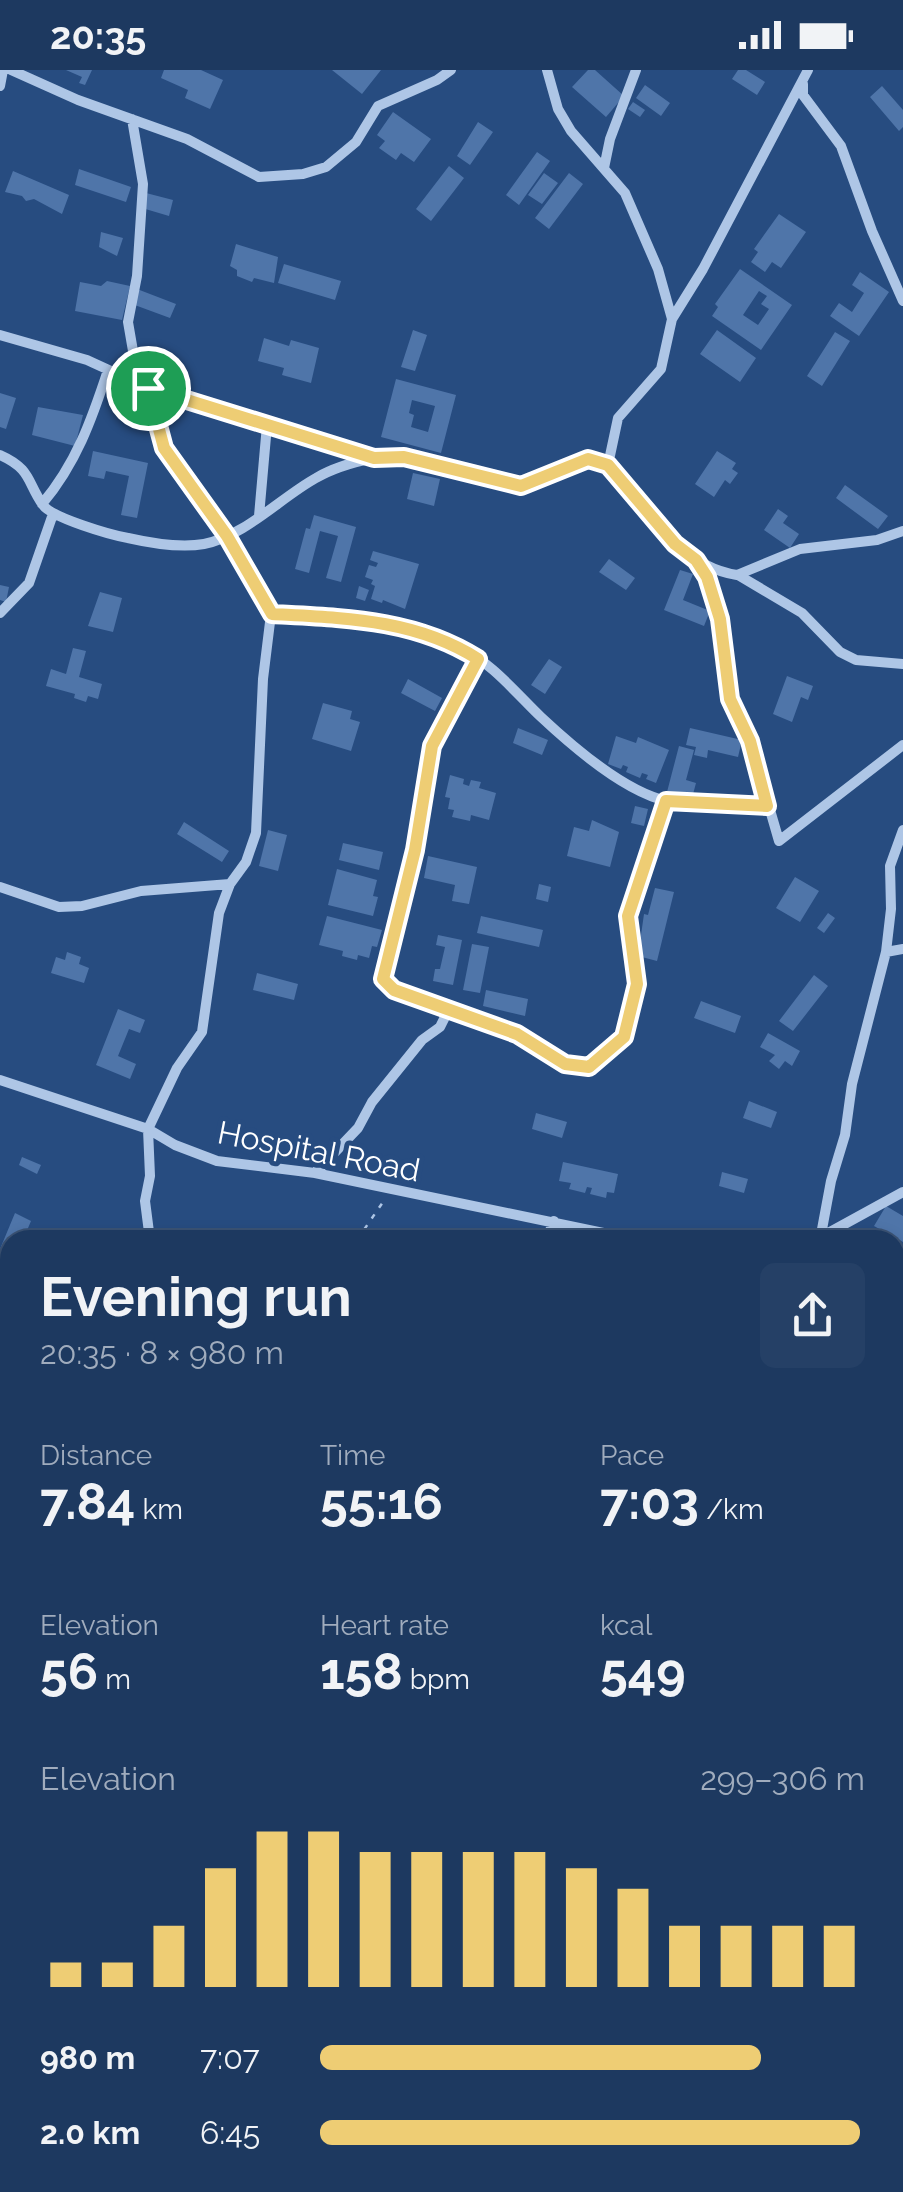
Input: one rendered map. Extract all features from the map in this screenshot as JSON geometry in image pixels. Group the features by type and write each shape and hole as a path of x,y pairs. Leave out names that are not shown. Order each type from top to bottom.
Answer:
{"street":[{"path":"0,86 2,70"},
{"path":"11,70 78,100 187,139 259,177 302,174 326,167 356,142 378,106 437,80 450,70"},
{"path":"547,70 558,108 571,131 620,184 631,204 658,269 672,320"},
{"path":"604,168 610,139 636,70"},
{"path":"608,465 618,418 662,369 672,320 808,70"},
{"path":"802,82 803,96 842,146 872,231 903,301"},
{"path":"130,380 133,351 128,322 137,276 143,184 132,119"},
{"path":"0,335 87,360 148,388 374,458"},
{"path":"42,504 66,472 90,428 108,370"},
{"path":"148,388 164,448 227,536 272,614 263,679 256,833 220,913 202,1032 177,1068 148,1129 150,1176 145,1202 149,1230"},
{"path":"259,516 267,425"},
{"path":"0,455 22,468 42,504 53,514 127,538 202,544 227,536 316,478 374,458 404,457 521,486 588,459 608,465 675,544 696,560 737,575 802,613 840,652 856,660 903,664"},
{"path":"0,612 28,583 53,514"},
{"path":"737,575 800,550 878,540 903,531"},
{"path":"696,560 715,595 726,683 750,741 780,842 903,745"},
{"path":"272,614 361,619 414,629 478,659 568,742 611,773 666,801 767,806"},
{"path":"478,659 432,746 415,850 383,979 394,990 517,1034 565,1064 589,1067 624,1037 637,984 628,916 666,801"},
{"path":"823,1230 831,1181 845,1135 852,1084 886,952 890,866 903,830"},
{"path":"0,887 59,907 70,907 140,892 230,884"},
{"path":"886,952 903,949"},
{"path":"314,1173 358,1128 372,1102 422,1040 440,1026 448,1011"},
{"name":"Hospital Road","path":"0,1080 148,1129 175,1145 217,1161 314,1173 593,1230"},
{"path":"837,1230 903,1192"},
{"path":"550,1230 554,1221"}],"path":[{"path":"364,1230 392,1188"}],"building":[{"path":"66,70 92,70 85,85 79,83 82,77"},
{"path":"164,70 201,70 223,80 210,109 185,98 188,90 161,78"},
{"path":"332,70 381,70 362,94"},
{"path":"588,70 595,70 624,96 606,117 572,87"},
{"path":"738,70 746,70 765,82 757,95 732,79"},
{"path":"645,85 670,103 661,116 636,98"},
{"path":"882,86 903,110 903,127 899,131 870,97"},
{"path":"633,102 645,110 640,117 628,109"},
{"path":"393,112 431,139 414,162 401,153 396,160 379,148 385,141 377,135"},
{"path":"478,122 493,132 470,165 457,156"},
{"path":"537,152 550,161 519,205 506,195"},
{"path":"449,166 464,178 431,221 416,209"},
{"path":"79,169 131,187 126,202 75,185"},
{"path":"13,171 69,195 62,214 34,199 26,201 22,196 5,192"},
{"path":"544,173 558,183 542,204 528,195"},
{"path":"569,173 583,184 549,229 535,218"},
{"path":"146,193 173,200 169,216 142,208"},
{"path":"779,214 806,232 781,268 772,262 765,272 751,262 758,252 754,249"},
{"path":"101,232 123,238 117,256 99,247"},
{"path":"236,244 278,257 274,283 254,278 252,282 237,276 237,270 230,266"},
{"path":"284,264 341,281 335,300 278,283"},
{"path":"740,269 792,305 761,350 712,316 718,307 715,304","holes":["759,291 767,296 761,304 769,309 758,325 743,315"]},
{"path":"860,272 889,292 859,336 830,316 839,303 852,312 864,293 852,285"},
{"path":"107,281 130,286 122,320 75,311 80,282 101,286"},
{"path":"137,289 176,304 170,318 132,304"},
{"path":"413,330 427,335 415,371 401,367"},
{"path":"717,330 756,358 740,382 700,354"},
{"path":"835,332 850,341 822,386 807,376"},
{"path":"264,338 289,346 291,340 319,348 311,383 282,375 284,368 258,361"},
{"path":"396,379 456,395 441,453 381,437","holes":["412,400 435,406 428,432 411,427"]},
{"path":"0,393 16,398 6,429 0,427"},
{"path":"38,407 83,415 75,446 32,435"},
{"path":"93,451 148,463 137,518 121,515 129,476 106,471 104,479 88,476"},
{"path":"717,451 736,463 732,469 738,473 730,484 725,480 714,497 695,484"},
{"path":"413,473 440,479 434,506 407,499"},
{"path":"845,485 888,516 878,529 836,498"},
{"path":"778,509 788,516 783,523 799,534 790,548 764,530"},
{"path":"314,515 356,527 341,582 326,578 338,536 320,531 309,573 295,569 306,528 310,529"},
{"path":"373,551 419,564 405,609 371,599 375,586 371,584 373,580 365,577 369,565 376,567 378,563 370,560"},
{"path":"609,559 635,578 626,590 599,572"},
{"path":"680,570 693,574 683,600 710,611 704,626 664,610"},
{"path":"0,585 9,587 6,602 0,600"},
{"path":"359,586 369,590 365,601 356,598"},
{"path":"100,592 122,598 113,632 88,626"},
{"path":"73,648 86,651 79,677 102,684 98,699 88,696 86,702 74,698 75,694 46,686 51,669 66,674"},
{"path":"549,659 562,667 545,694 531,685"},
{"path":"787,676 813,686 808,700 801,697 792,722 773,714"},
{"path":"408,679 442,698 435,711 401,693"},
{"path":"323,703 352,711 350,719 360,722 351,751 312,739"},
{"path":"518,728 548,740 542,755 513,743"},
{"path":"690,728 742,740 738,757 708,750 707,758 694,755 696,747 686,745"},
{"path":"616,736 636,743 638,737 669,750 656,783 646,779 648,775 642,773 640,778 626,772 628,767 623,765 621,769 608,764"},
{"path":"679,746 694,750 686,780 696,783 692,798 667,792"},
{"path":"450,775 464,779 463,784 469,786 471,780 481,782 479,788 496,793 489,820 471,815 470,821 452,817 454,810 448,809 450,798 445,797"},
{"path":"635,806 648,809 644,826 631,823"},
{"path":"592,820 619,832 610,867 567,856 574,827 589,831"},
{"path":"184,822 229,851 222,862 177,834"},
{"path":"268,830 287,835 278,871 259,866"},
{"path":"343,843 383,852 379,870 339,860"},
{"path":"428,856 477,867 469,904 452,901 455,885 424,878"},
{"path":"337,869 377,880 373,916 328,905"},
{"path":"795,877 819,891 800,922 776,908"},
{"path":"539,884 551,887 548,902 536,899"},
{"path":"655,888 674,892 657,961 638,956 644,914 648,915"},
{"path":"828,913 835,918 824,933 817,928"},
{"path":"327,916 382,930 369,958 358,955 357,960 342,956 343,951 319,945"},
{"path":"481,916 543,930 539,947 477,933"},
{"path":"438,935 462,940 453,985 433,981 445,947 436,945"},
{"path":"472,944 489,947 480,993 463,990"},
{"path":"67,952 81,957 79,964 89,968 84,983 51,973 56,957 65,960"},
{"path":"257,973 298,984 294,1000 253,990"},
{"path":"814,975 828,986 793,1031 779,1021"},
{"path":"486,990 528,999 525,1016 483,1006"},
{"path":"701,1001 741,1016 735,1033 694,1018"},
{"path":"118,1009 145,1020 140,1033 129,1029 118,1056 136,1064 130,1079 96,1065"},
{"path":"768,1033 800,1051 792,1066 785,1061 779,1069 769,1061 775,1055 760,1047"},
{"path":"749,1101 777,1112 771,1128 743,1118"},
{"path":"536,1113 567,1122 562,1138 532,1129"},
{"path":"22,1157 41,1165 37,1174 19,1165"},
{"path":"563,1162 618,1174 614,1193 607,1192 606,1198 590,1194 592,1188 587,1187 585,1193 569,1189 571,1183 559,1181"},
{"path":"722,1172 748,1179 744,1193 719,1186"},
{"path":"886,1206 903,1216 903,1230 874,1226"},
{"path":"15,1213 31,1221 27,1230 8,1230"}],"route":[{"path":"148,388 374,458 404,457 521,486 575,463 599,461 608,465 675,544 696,560 715,595 726,683 750,741 767,806 666,801 628,916 637,984 624,1037 589,1067 565,1064 517,1034 394,990 383,979 415,850 432,746 478,659 462,648 414,629 361,619 272,614 227,536 164,448 148,388"}]}
